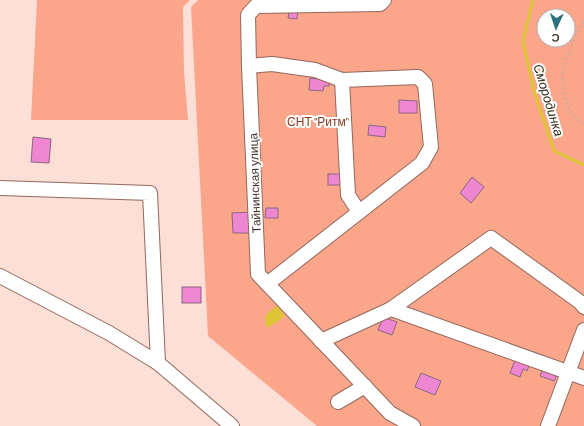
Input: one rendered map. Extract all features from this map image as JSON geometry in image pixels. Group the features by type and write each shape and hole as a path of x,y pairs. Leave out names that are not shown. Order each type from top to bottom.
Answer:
{"street":[{"name":"Тайнинская улица","path":"384,0 380,4 256,6 248,15 258,274 390,413 413,426"},
{"path":"249,66 272,64 315,70 342,80 418,77 425,84 431,147 422,163 267,284"},
{"path":"342,80 348,195 359,212"},
{"path":"0,188 150,193 158,363"},
{"path":"321,341 391,309 491,238 580,302 584,307"},
{"path":"0,276 109,333 158,363 232,426"},
{"path":"391,309 584,378"},
{"path":"548,426 584,330"},
{"path":"338,402 365,386"}],"path":[{"path":"584,22 579,29 563,69 566,103 578,122 584,124"}],"green space":[{"path":"37,0 190,0 183,7 184,73 188,120 31,120"},
{"name":"СНТ \"Ритм\"","path":"198,0 584,0 584,426 317,426 208,336 191,7"}],"shaded area":[{"path":"277,306 285,316 268,328 265,320 266,315"}],"building":[{"path":"290,8 298,8 297,19 288,18"},
{"path":"310,78 329,80 329,86 324,86 323,91 309,90"},
{"path":"399,100 417,101 417,113 399,113"},
{"path":"369,125 386,127 385,137 368,135"},
{"path":"33,137 51,139 49,163 31,162"},
{"path":"328,174 341,174 341,185 328,185"},
{"path":"472,177 484,187 471,203 460,193"},
{"path":"266,208 278,208 278,218 265,218"},
{"path":"254,212 254,233 233,233 232,213"},
{"path":"182,287 201,287 201,303 182,303"},
{"path":"383,317 397,322 392,335 378,330"},
{"path":"516,357 530,363 527,371 523,369 520,377 510,373"},
{"path":"544,366 557,374 554,381 540,376"},
{"path":"421,373 441,381 435,395 415,387"}],"waterway":[{"name":"Смородинка","path":"533,0 523,41 534,91 554,151 584,165"}]}
